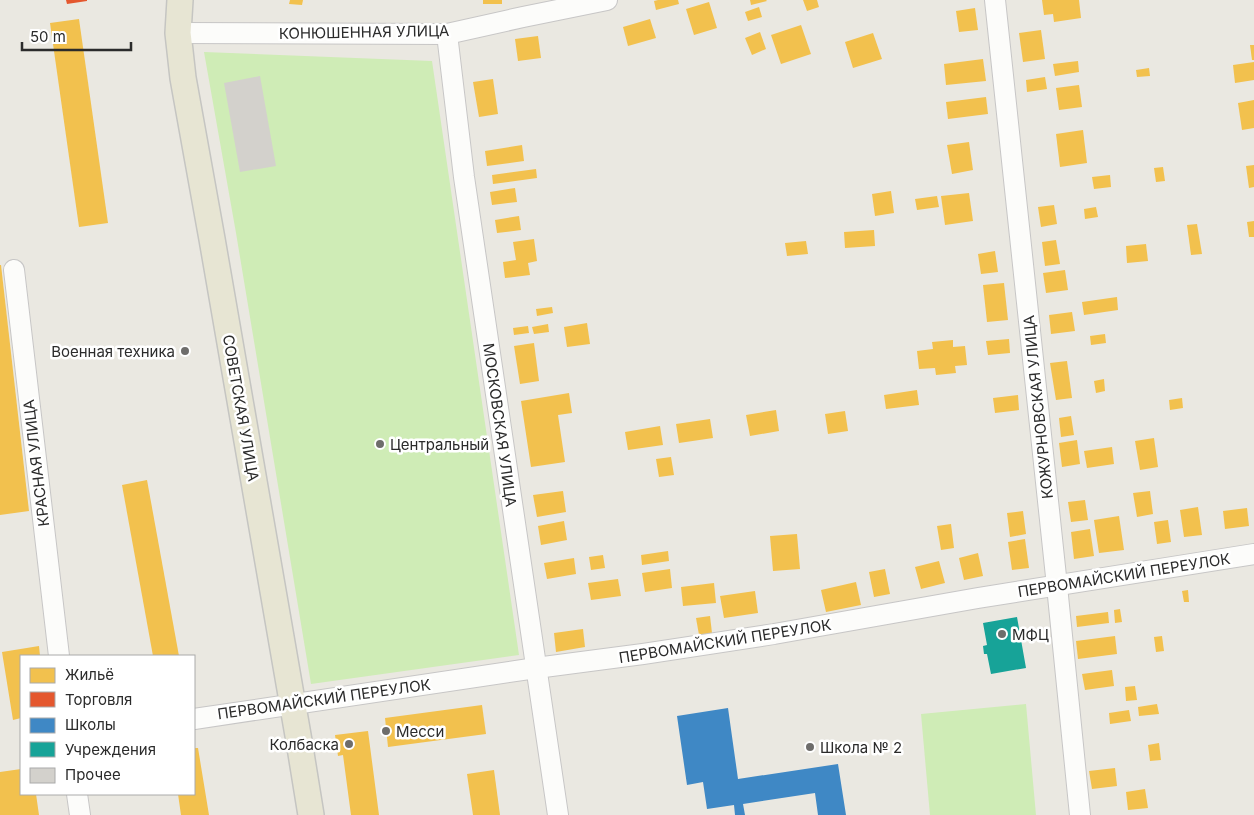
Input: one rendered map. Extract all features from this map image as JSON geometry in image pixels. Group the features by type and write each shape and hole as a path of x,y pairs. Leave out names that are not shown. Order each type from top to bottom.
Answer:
{"main road":[{"name":"СОВЕТСКАЯ УЛИЦА","path":"180,0 178,33 182,78 214,248 311,815"}],"street":[{"name":"КОНЮШЕННАЯ УЛИЦА","path":"178,33 447,34 522,8 607,0"},
{"name":"КОЖУРНОВСКАЯ УЛИЦА","path":"994,0 1080,815"},
{"name":"МОСКОВСКАЯ УЛИЦА","path":"447,34 464,177 558,815"},
{"name":"КРАСНАЯ УЛИЦА","path":"14,270 59,655"},
{"name":"ПЕРВОМАЙСКИЙ ПЕРЕУЛОК","path":"195,719 774,634 978,598 1254,554"},
{"path":"77,795 80,815"}],"green space":[{"name":"Центральный","path":"204,52 432,61 519,655 311,684"},
{"path":"1026,704 1036,815 930,815 921,714"}],"building: Жильё":[{"path":"290,0 303,0 302,5 289,4"},
{"path":"483,0 502,0 502,4 483,4"},
{"path":"678,0 679,4 656,10 654,1"},
{"path":"750,0 766,0 767,1 751,5"},
{"path":"803,0 817,0 819,7 807,11"},
{"path":"1042,0 1079,0 1081,18 1054,22 1053,14 1044,15"},
{"path":"709,2 717,28 694,35 686,9"},
{"path":"759,7 762,17 748,21 745,12"},
{"path":"975,8 978,30 959,32 956,11"},
{"path":"79,19 108,223 79,227 50,23"},
{"path":"650,19 656,38 628,46 623,27"},
{"path":"801,25 811,54 781,64 771,35"},
{"path":"1041,30 1045,59 1023,62 1019,33"},
{"path":"760,32 766,49 752,55 745,38"},
{"path":"873,33 882,59 853,68 845,42"},
{"path":"538,36 541,58 518,61 515,39"},
{"path":"1250,45 1254,45 1254,60 1252,60"},
{"path":"983,59 986,81 946,85 944,64"},
{"path":"1078,61 1079,72 1055,76 1053,64"},
{"path":"1254,62 1254,80 1235,83 1233,65"},
{"path":"1149,68 1150,76 1137,77 1136,70"},
{"path":"1045,77 1047,89 1027,92 1026,80"},
{"path":"493,79 498,114 479,117 473,82"},
{"path":"1079,85 1082,107 1059,110 1056,88"},
{"path":"986,97 988,114 948,119 946,102"},
{"path":"1254,100 1254,128 1242,130 1238,103"},
{"path":"1083,130 1087,163 1060,167 1056,134"},
{"path":"969,142 973,170 952,174 947,145"},
{"path":"522,145 524,161 487,166 485,151"},
{"path":"1254,165 1254,187 1249,188 1246,166"},
{"path":"1163,167 1165,181 1156,182 1154,168"},
{"path":"536,169 537,178 493,184 492,175"},
{"path":"1110,175 1111,187 1094,189 1092,177"},
{"path":"515,188 517,202 492,205 490,192"},
{"path":"891,191 894,213 875,216 872,194"},
{"path":"969,193 973,221 945,225 941,196"},
{"path":"937,196 939,207 917,210 915,199"},
{"path":"1054,205 1057,224 1041,227 1038,207"},
{"path":"1096,207 1098,217 1085,219 1084,209"},
{"path":"519,216 521,230 497,233 495,220"},
{"path":"1254,221 1254,237 1249,237 1247,222"},
{"path":"1197,224 1202,254 1191,255 1187,225"},
{"path":"874,230 875,246 845,248 844,232"},
{"path":"534,239 537,261 528,263 530,275 505,278 503,262 516,260 513,242"},
{"path":"1056,240 1060,264 1045,266 1042,242"},
{"path":"806,241 808,254 787,256 785,243"},
{"path":"1146,244 1148,261 1127,263 1126,246"},
{"path":"995,251 998,272 981,274 978,254"},
{"path":"0,265 29,511 0,515"},
{"path":"1065,270 1068,290 1046,293 1043,273"},
{"path":"1004,283 1008,320 987,322 983,285"},
{"path":"1117,297 1118,310 1084,315 1082,302"},
{"path":"552,307 553,313 537,316 536,309"},
{"path":"1072,312 1075,331 1051,334 1049,315"},
{"path":"587,323 590,344 567,347 564,327"},
{"path":"548,324 549,332 534,334 532,327"},
{"path":"528,326 529,333 514,335 513,328"},
{"path":"1105,334 1106,343 1091,345 1090,336"},
{"path":"1009,339 1010,353 988,355 986,341"},
{"path":"953,340 953,347 965,346 967,365 955,366 956,373 936,375 935,368 919,369 917,351 933,349 932,342"},
{"path":"534,343 539,381 520,384 514,346"},
{"path":"1067,361 1072,398 1056,400 1050,363"},
{"path":"1104,379 1105,391 1096,393 1094,381"},
{"path":"917,390 919,405 886,409 884,395"},
{"path":"569,393 572,413 558,415 565,462 531,467 521,401"},
{"path":"1018,395 1019,410 995,413 993,398"},
{"path":"1182,398 1183,408 1170,410 1169,400"},
{"path":"776,410 779,431 750,436 746,415"},
{"path":"845,411 848,431 828,434 825,414"},
{"path":"1071,416 1074,435 1061,437 1059,418"},
{"path":"710,419 713,438 679,443 676,424"},
{"path":"660,426 663,445 628,450 625,432"},
{"path":"1154,438 1158,467 1140,470 1135,441"},
{"path":"1077,440 1080,464 1062,467 1059,443"},
{"path":"1112,447 1114,464 1087,468 1084,451"},
{"path":"671,457 674,475 659,477 656,459"},
{"path":"147,480 179,655 153,655 122,485"},
{"path":"563,491 566,512 537,517 533,495"},
{"path":"1150,491 1153,514 1137,517 1133,493"},
{"path":"1085,500 1088,520 1071,522 1068,502"},
{"path":"1198,507 1202,535 1184,537 1180,510"},
{"path":"1247,508 1249,526 1225,529 1223,511"},
{"path":"1023,511 1026,534 1010,537 1007,513"},
{"path":"1119,516 1124,550 1099,553 1094,520"},
{"path":"1168,520 1171,542 1157,544 1154,522"},
{"path":"564,521 567,540 541,545 538,526"},
{"path":"951,524 954,548 941,550 937,526"},
{"path":"1090,529 1094,556 1074,559 1071,532"},
{"path":"797,534 800,569 773,571 770,536"},
{"path":"1025,539 1029,568 1012,570 1008,542"},
{"path":"668,551 669,561 642,565 641,555"},
{"path":"978,553 983,576 964,580 959,558"},
{"path":"603,555 605,568 591,570 589,557"},
{"path":"574,558 576,574 547,579 544,563"},
{"path":"939,561 945,583 921,589 915,567"},
{"path":"670,569 672,588 645,592 642,573"},
{"path":"885,569 890,594 874,597 869,572"},
{"path":"618,579 621,596 591,600 588,583"},
{"path":"856,582 861,605 826,612 821,590"},
{"path":"714,583 716,603 683,606 681,587"},
{"path":"1188,590 1189,602 1184,602 1182,591"},
{"path":"755,591 758,613 724,618 720,596"},
{"path":"1120,609 1122,622 1115,623 1114,610"},
{"path":"1108,612 1109,623 1077,627 1076,616"},
{"path":"710,616 712,633 699,635 696,618"},
{"path":"583,629 585,647 556,652 554,633"},
{"path":"1115,636 1117,654 1078,659 1076,641"},
{"path":"1162,636 1164,651 1156,652 1154,637"},
{"path":"39,646 40,655 20,655 20,718 13,720 2,652"},
{"path":"1112,670 1114,686 1085,690 1082,674"},
{"path":"1135,686 1137,700 1126,701 1125,687"},
{"path":"1157,704 1159,714 1139,716 1138,707"},
{"path":"482,705 486,734 388,747 385,718"},
{"path":"1129,710 1131,721 1110,724 1109,713"},
{"path":"368,731 379,815 351,815 343,755 338,756 335,735"},
{"path":"1159,743 1161,760 1150,761 1148,745"},
{"path":"195,748 198,748 209,815 181,815 178,795 195,795"},
{"path":"1115,768 1117,786 1092,789 1089,771"},
{"path":"20,769 20,795 36,795 39,815 0,815 0,772"},
{"path":"494,770 500,815 473,815 467,774"},
{"path":"1145,789 1148,808 1128,810 1126,792"}],"building: Торговля":[{"path":"66,0 87,0 87,1 67,4"}],"building: Школы":[{"path":"728,708 738,779 838,764 846,815 818,815 815,793 743,804 745,815 735,815 734,805 707,809 703,782 687,785 677,716"}],"building: Учреждения":[{"name":"МФЦ","path":"1017,617 1026,668 991,674 987,654 984,654 983,646 987,645 983,623"}],"building: Прочее":[{"path":"260,76 276,166 240,172 224,83"}],"place":[{"name":"Военная техника","path":"185,351"},
{"name":"Центральный","path":"380,444"},
{"name":"МФЦ","path":"1002,634"},
{"name":"Месси","path":"386,731"},
{"name":"Колбаска","path":"349,744"},
{"name":"Школа № 2","path":"810,747"}]}
